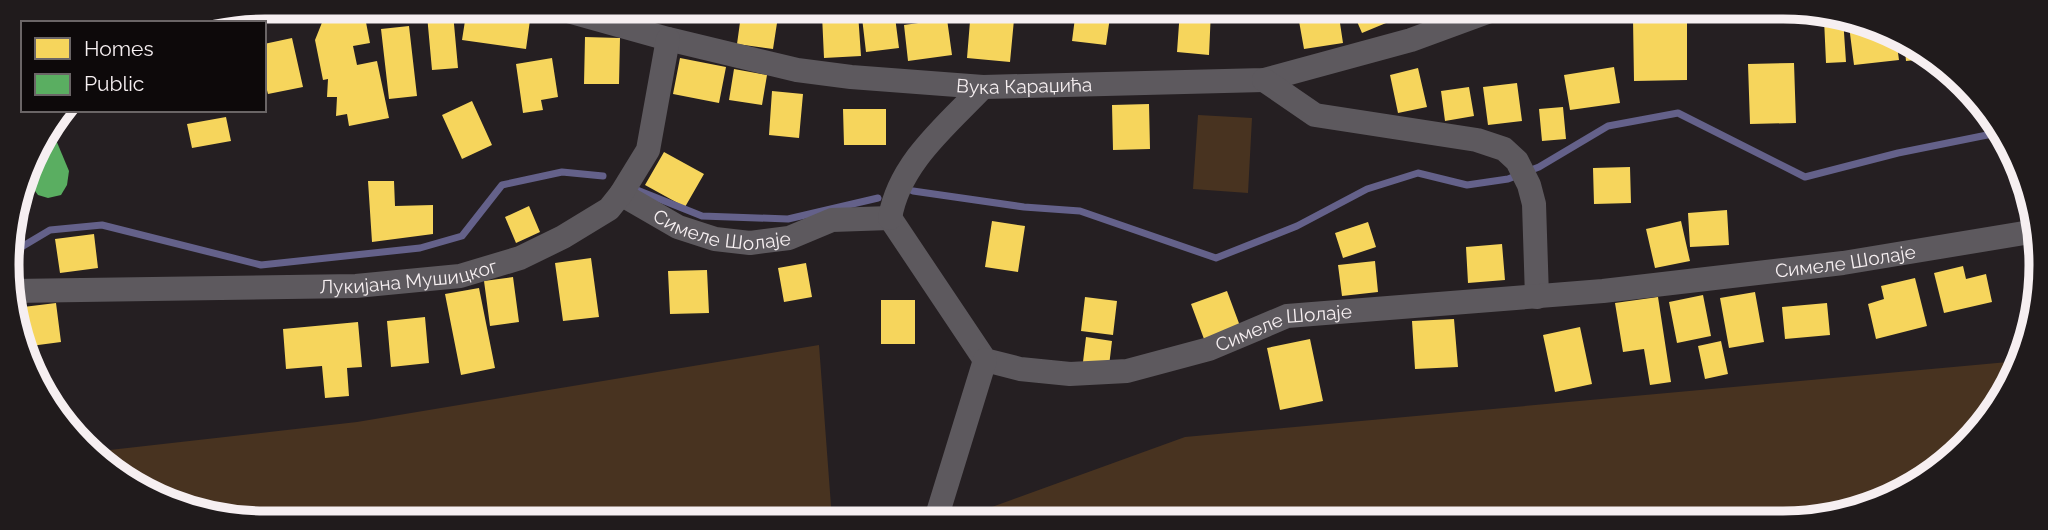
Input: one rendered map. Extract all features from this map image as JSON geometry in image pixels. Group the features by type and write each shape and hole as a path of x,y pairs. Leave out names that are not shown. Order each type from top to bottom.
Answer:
{"street":[{"name":"Вука Караџића","path":"599,20 797,70 983,87 1264,80 1411,40 1468,19"},
{"name":"Лукијана Мушицког","path":"21,291 356,286 460,276 520,258 563,237 609,209 621,194 648,149 668,39"},
{"path":"1264,80 1315,115 1478,140 1504,149 1517,160 1529,185 1534,204 1537,297"},
{"path":"938,511 985,360 890,218 892,204 904,177 921,152 983,87"},
{"name":"Симеле Шолаје","path":"621,194 677,227 715,239 750,243 789,238 832,220 890,218"},
{"name":"Симеле Шолаје","path":"985,360 1020,369 1070,374 1127,371 1209,349 1287,316 1537,297 1843,263 2027,233"}],"shaded area":[{"path":"1198,115 1252,118 1248,193 1193,189"},
{"path":"819,345 831,511 233,509 171,492 142,478 104,451 357,422"},
{"path":"2009,362 1978,415 1957,439 1933,460 1906,478 1877,492 1815,509 981,511 1185,437"}],"building: Homes":[{"path":"1075,19 1110,19 1106,45 1072,41"},
{"path":"1179,19 1211,19 1209,55 1177,52"},
{"path":"1299,19 1339,19 1343,43 1304,49"},
{"path":"1356,19 1395,19 1362,33"},
{"path":"1633,19 1687,19 1687,80 1634,81"},
{"path":"323,20 366,20 370,43 353,46 357,65 377,61 389,118 349,126 347,114 336,116 337,97 327,97 328,79 323,80 315,40"},
{"path":"427,20 454,20 458,68 432,70"},
{"path":"465,20 530,20 526,49 462,40"},
{"path":"740,20 778,20 773,49 737,44"},
{"path":"822,20 858,20 861,56 824,58"},
{"path":"862,20 895,20 899,48 866,52"},
{"path":"947,20 952,55 908,61 904,25"},
{"path":"970,20 1014,20 1010,62 967,58"},
{"path":"1824,23 1844,27 1846,62 1826,63"},
{"path":"409,26 417,96 389,99 381,29"},
{"path":"1849,29 1897,48 1899,60 1854,65"},
{"path":"585,37 620,38 619,84 584,84"},
{"path":"292,38 303,87 268,94 266,44"},
{"path":"1905,52 1918,60 1906,61"},
{"path":"552,58 558,97 541,100 543,110 523,113 516,64"},
{"path":"680,58 726,67 719,103 673,94"},
{"path":"1794,63 1796,123 1750,124 1748,64"},
{"path":"1614,67 1620,103 1570,110 1564,75"},
{"path":"1418,68 1427,107 1398,113 1390,75"},
{"path":"734,69 767,75 762,105 729,100"},
{"path":"1517,83 1522,121 1488,125 1483,87"},
{"path":"1469,87 1474,116 1445,121 1441,91"},
{"path":"772,91 803,94 799,138 769,135"},
{"path":"472,101 492,145 462,159 442,115"},
{"path":"1149,104 1150,149 1113,150 1112,105"},
{"path":"1563,107 1566,139 1542,141 1539,109"},
{"path":"843,109 886,109 886,145 844,145"},
{"path":"226,117 231,141 192,148 187,124"},
{"path":"664,152 704,174 685,207 645,185"},
{"path":"1630,167 1631,203 1594,204 1593,168"},
{"path":"368,181 394,181 395,206 433,205 433,234 372,242"},
{"path":"529,206 540,232 516,243 505,217"},
{"path":"1727,210 1729,245 1690,247 1688,213"},
{"path":"992,221 1025,226 1018,272 985,267"},
{"path":"1681,221 1690,261 1655,268 1646,229"},
{"path":"1368,222 1376,247 1343,258 1335,233"},
{"path":"94,234 98,268 60,273 55,239"},
{"path":"1502,244 1505,280 1468,283 1466,247"},
{"path":"591,258 599,317 563,321 555,263"},
{"path":"1375,261 1378,292 1342,296 1338,265"},
{"path":"806,263 812,297 784,302 778,268"},
{"path":"1963,266 1966,279 1986,274 1992,302 1944,313 1934,273"},
{"path":"707,270 709,313 670,314 668,271"},
{"path":"513,277 519,322 490,326 484,281"},
{"path":"1915,278 1927,326 1876,339 1868,304 1884,299 1881,286"},
{"path":"479,288 495,368 461,375 445,294"},
{"path":"1227,291 1240,326 1204,339 1191,304"},
{"path":"1755,292 1764,342 1729,348 1720,298"},
{"path":"1703,295 1711,336 1677,343 1669,302"},
{"path":"1085,297 1117,301 1113,335 1081,331"},
{"path":"1658,297 1671,382 1650,385 1644,349 1623,352 1615,303"},
{"path":"881,300 915,300 915,344 881,344"},
{"path":"56,303 61,342 33,346 23,307"},
{"path":"1827,303 1830,335 1785,339 1782,307"},
{"path":"425,317 429,363 391,367 387,321"},
{"path":"1454,319 1458,367 1415,369 1412,321"},
{"path":"358,322 362,367 347,368 349,396 325,398 322,366 286,369 283,329"},
{"path":"1580,327 1592,384 1555,392 1543,335"},
{"path":"1086,337 1112,341 1109,366 1083,362"},
{"path":"1310,339 1323,401 1280,410 1267,348"},
{"path":"1721,341 1728,374 1705,379 1698,346"}],"building: Public":[{"path":"55,137 69,171 67,185 61,195 48,198 38,195 32,186"}],"waterway":[{"path":"913,191 1024,207 1080,211 1216,258 1297,226 1367,189 1418,173 1467,185 1508,179 1539,167 1608,126 1678,113 1805,177 1898,153 1991,134"},
{"path":"20,248 50,230 102,225 261,265 420,248 462,236 502,185 562,172 603,176"},
{"path":"637,190 702,216 788,219 878,198"}]}
